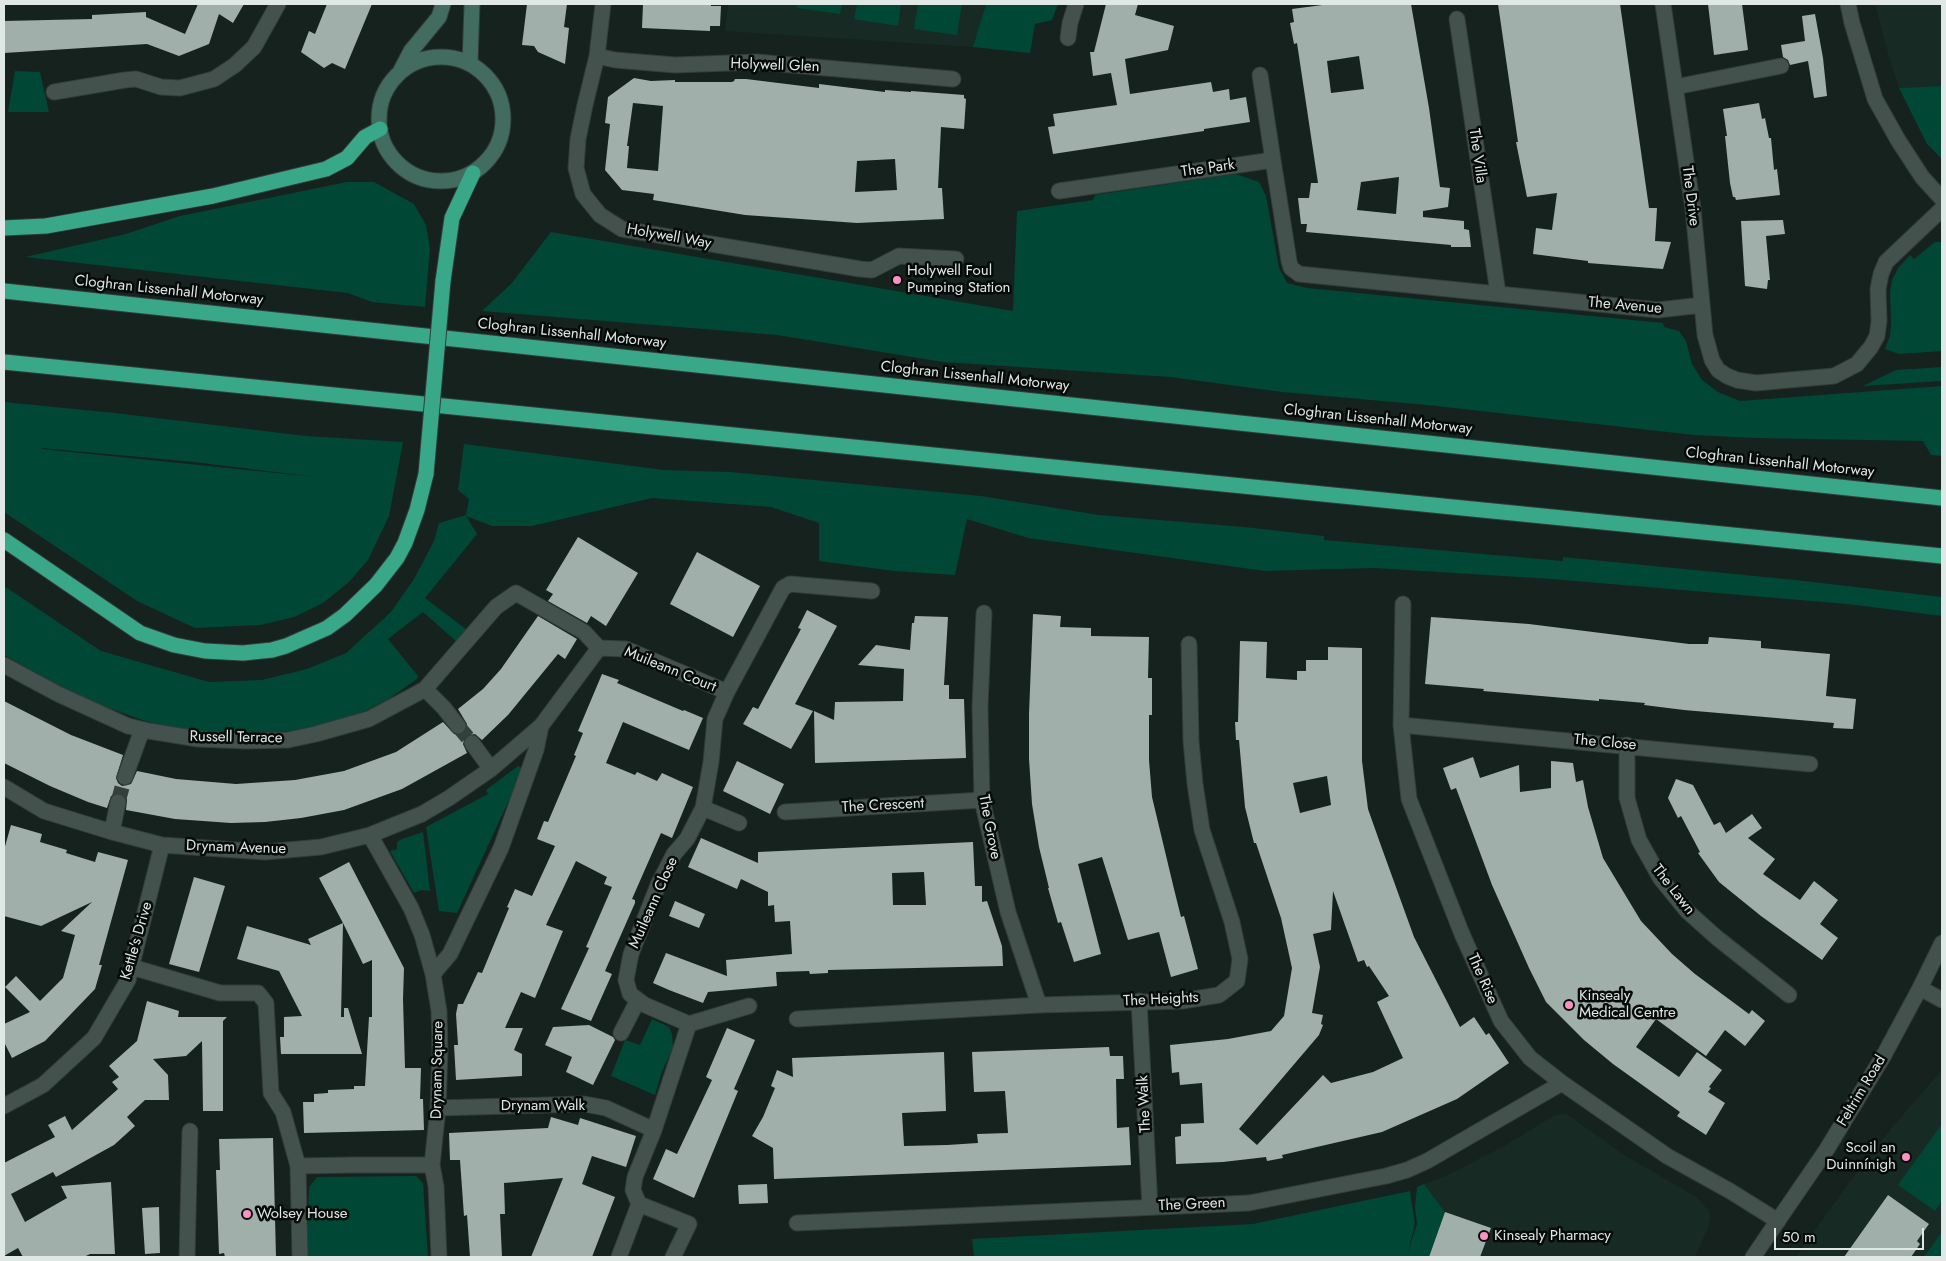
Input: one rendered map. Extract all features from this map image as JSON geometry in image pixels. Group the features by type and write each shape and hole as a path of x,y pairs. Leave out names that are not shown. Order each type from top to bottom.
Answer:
{"highway":[{"path":"4,228 46,226 213,196 326,170 347,158 365,137 380,129"},
{"path":"4,540 140,633 174,645 205,651 243,653 272,650 286,646 326,628 345,615 376,585 397,558 417,510 426,474 443,281 452,218 473,173"},
{"name":"Cloghran Lissenhall Motorway","path":"4,291 1942,498"},
{"path":"4,362 1942,556"}],"main road":[{"path":"401,71 411,51 439,17 444,4"},
{"path":"470,63 472,4"},
{"path":"434,56 452,57 470,63 485,74 497,90 504,117 504,127 499,145 488,161 473,173 459,179 444,182 415,176 402,168 384,144 380,129 380,104 392,81 401,71 416,61 434,56"}],"street":[{"path":"54,92 136,79 161,87 180,88 214,79 235,65 254,47 278,4"},
{"name":"Holywell Way","path":"603,4 598,56 578,139 576,168 583,194 600,215 622,229 872,270 899,256 956,259"},
{"path":"1068,38 1076,4"},
{"name":"The Drive","path":"1663,4 1693,209 1702,305"},
{"path":"1848,4 1852,24 1875,99 1922,177 1942,199"},
{"name":"The Villa","path":"1457,18 1498,293"},
{"name":"Holywell Glen","path":"598,56 615,60 675,65 757,62 953,79"},
{"path":"1675,88 1781,66"},
{"path":"1260,76 1273,160"},
{"name":"The Avenue","path":"1273,160 1288,254 1291,268 1295,272 1305,275 1658,310 1702,305"},
{"name":"The Park","path":"1059,191 1273,160"},
{"path":"1702,305 1705,334 1712,360 1718,370 1727,376 1737,380 1756,383 1834,376 1857,364 1877,336 1879,320 1878,289 1886,262 1942,209"},
{"name":"Muileann Close","path":"638,1000 630,994 626,980 631,954 658,885 674,854 687,840 703,808 711,762 715,719 727,692 783,588 790,584 872,591"},
{"name":"Russell Terrace","path":"4,665 58,694 128,726 142,730 198,739 288,740 369,719 425,689 496,607 516,593 584,632 600,648"},
{"name":"The Rise","path":"1403,604 1401,724 1409,799 1462,934 1502,1021 1530,1058 1562,1083 1667,1156 1754,1205 1778,1221"},
{"name":"The Grove","path":"984,613 980,707 982,800 1008,912 1039,1005"},
{"name":"The Heights","path":"797,1019 1039,1005 1182,1001 1219,996 1237,981 1240,959 1232,922 1202,830 1195,784 1191,741 1189,644"},
{"name":"Muileann Court","path":"600,648 626,649 727,692"},
{"name":"Drynam Avenue","path":"5,790 44,811 112,832 162,844 266,852 321,847 370,835 422,814 492,769 541,726 600,648"},
{"path":"425,689 444,708 458,726"},
{"name":"The Close","path":"1401,724 1810,764"},
{"path":"433,974 450,954 501,848 536,750 541,726"},
{"path":"125,777 142,730"},
{"path":"472,743 492,769"},
{"name":"The Lawn","path":"1627,745 1627,798 1639,840 1661,879 1687,911 1716,937 1789,995"},
{"name":"The Crescent","path":"785,812 982,800"},
{"path":"112,832 118,802"},
{"path":"703,808 739,823"},
{"name":"Drynam Square","path":"370,835 411,908 422,935 433,974 438,1011 438,1108 432,1165 436,1186 439,1257"},
{"name":"Kettle's Drive","path":"4,1106 43,1085 94,1038 128,980 162,844"},
{"name":"Feltrim Road","path":"1753,1257 1832,1140 1888,1048 1942,943"},
{"path":"132,967 220,993 258,993 266,1003 271,1093 283,1112 298,1166 300,1257"},
{"path":"1920,988 1942,1000"},
{"path":"621,1033 638,1000 689,1024 749,1006"},
{"name":"The Walk","path":"1139,1001 1150,1207"},
{"path":"673,1257 689,1224 639,1204 632,1190 689,1024"},
{"name":"The Green","path":"797,1223 1249,1203 1393,1174 1427,1161 1562,1083"},
{"name":"Drynam Walk","path":"438,1108 584,1104 606,1108 654,1130"},
{"path":"187,1257 190,1131"},
{"path":"298,1166 432,1165"},
{"path":"619,1257 639,1204"}],"shaded area":[{"path":"728,4 986,4 973,47 725,31"},
{"path":"1875,4 1942,4 1942,86 1899,88"},
{"name":"Scoil an Duinnínigh","path":"1942,1070 1942,1257 1796,1257 1845,1188 1894,1125"},
{"path":"1567,1114 1621,1153 1696,1197 1704,1205 1709,1212 1710,1218 1707,1230 1695,1257 1429,1257 1445,1213 1424,1184 1446,1176 1508,1144 1555,1115"}],"green space":[{"path":"797,4 842,4 840,14 797,8"},
{"path":"857,4 901,4 898,26 854,19"},
{"path":"918,4 962,4 957,35 914,29"},
{"path":"986,4 1058,4 1052,20 1035,24 1030,53 973,47"},
{"path":"15,71 40,72 49,112 8,112"},
{"path":"1942,86 1942,159 1927,144 1899,88"},
{"path":"1236,174 1259,182 1266,196 1279,268 1287,283 1307,288 1663,323 1664,327 1679,331 1686,341 1692,364 1702,380 1718,392 1740,401 1942,386 1942,456 1931,455 1923,441 1694,435 1427,405 1282,392 1170,377 943,362 777,335 482,311 511,284 551,232 1013,311 1017,211 1093,200 1095,195"},
{"path":"347,182 374,182 414,204 426,225 430,249 425,307 372,302 348,293 25,257 126,234 180,216"},
{"path":"1935,242 1942,242 1942,351 1899,354 1885,349 1890,336 1890,292 1892,280 1898,268 1910,255 1914,259"},
{"path":"1942,367 1942,381 1863,386 1896,370"},
{"path":"4,402 306,436 403,442 389,516 368,560 349,582 323,603 294,617 260,625 195,628 137,601 4,512","holes":["42,448 194,462 316,477"]},
{"path":"464,444 664,470 730,472 981,496 1099,515 1244,527 1324,536 1324,540 1563,561 1563,557 1942,597 1942,616 1847,604 1552,579 1374,568 1265,571 1028,538 967,519 955,575 894,571 819,561 819,523 771,507 652,498 532,526 492,526 466,516 477,534 425,598 467,630 457,642 423,612 388,639 418,676 417,679 387,700 363,712 332,722 291,731 240,735 177,729 142,720 84,699 4,655 4,586 101,651 209,682 262,680 307,669 346,653 391,612 414,579 434,541 439,523 466,515 469,499 458,490"},
{"path":"518,766 522,768 521,774 457,913 439,911 426,827 488,794 486,790"},
{"path":"423,832 430,891 422,890 414,893 390,851 397,849 397,842 402,839"},
{"path":"652,1019 669,1027 672,1034 673,1047 661,1074 655,1095 611,1076 625,1040 640,1045"},
{"path":"1942,1124 1942,1201 1935,1211 1898,1185"},
{"path":"416,1176 423,1183 428,1257 307,1257 309,1187 317,1177"},
{"path":"1424,1184 1445,1212 1429,1257 974,1257 972,1239 1253,1224 1410,1191 1415,1224 1408,1252 1417,1224 1415,1206 1417,1187"},
{"path":"1942,1232 1942,1257 1924,1257"}],"building":[{"path":"198,4 244,4 233,23 219,14 209,44 179,56 147,44 4,53 4,21 92,19 92,15 146,12 146,17 185,34"},
{"path":"327,4 372,4 345,69 332,63 324,68 301,52 309,31 315,34"},
{"path":"527,4 567,4 564,27 569,28 565,64 538,52 534,46 522,45"},
{"path":"643,4 711,4 711,6 721,6 720,26 710,26 710,31 642,28"},
{"path":"1106,4 1138,4 1135,15 1174,26 1168,50 1125,59 1130,94 1211,82 1213,92 1229,89 1230,100 1246,97 1250,122 1204,129 1204,131 1053,154 1048,127 1055,126 1053,114 1117,105 1111,73 1093,76 1090,52 1094,52"},
{"path":"1330,4 1411,4 1429,108 1440,187 1450,188 1448,207 1423,211 1423,217 1464,221 1464,229 1469,230 1471,247 1451,247 1451,245 1306,232 1307,224 1301,224 1298,198 1309,198 1311,183 1318,183 1297,43 1294,44 1290,23 1294,22 1292,9","holes":["1359,56 1364,89 1331,93 1327,61","1399,177 1396,214 1357,210 1361,182"]},
{"path":"1498,4 1620,4 1649,208 1657,208 1655,241 1671,242 1663,269 1588,263 1588,261 1533,254 1536,228 1552,230 1557,193 1527,197 1516,142 1518,142"},
{"path":"1708,4 1742,4 1748,50 1714,55"},
{"path":"1815,14 1823,58 1827,96 1814,98 1808,61 1790,65 1788,60 1783,57 1781,45 1805,41 1802,16"},
{"path":"634,78 651,81 675,80 675,82 732,82 735,79 746,79 819,88 819,84 885,92 885,90 964,95 966,99 964,129 941,127 938,188 942,188 944,219 857,223 745,215 653,200 654,194 622,190 605,170 610,124 605,123 608,97","holes":["633,103 663,106 658,171 627,168 629,146 627,146","895,159 897,190 855,192 857,161"]},
{"path":"1759,103 1762,119 1765,118 1769,138 1771,138 1774,170 1777,169 1780,195 1736,200 1733,197 1730,183 1723,109"},
{"path":"1783,220 1785,234 1766,236 1770,280 1768,280 1767,289 1745,286 1741,221"},
{"path":"578,537 638,573 606,626 591,616 587,623 548,601 553,594 546,590"},
{"path":"697,552 760,586 733,637 670,604"},
{"path":"807,610 837,626 795,704 813,711 791,749 743,724 753,707 758,709 801,629 798,628"},
{"path":"1033,614 1061,616 1060,627 1091,628 1091,636 1149,637 1148,678 1152,678 1152,715 1149,715 1149,760 1152,797 1181,917 1184,916 1198,969 1171,977 1159,932 1128,940 1102,857 1078,864 1101,954 1074,962 1061,922 1058,923 1048,888 1032,804 1029,714"},
{"path":"538,616 577,639 565,659 558,654 508,715 482,740 475,734 466,736 463,744 467,753 402,789 344,810 265,822 231,823 175,819 126,810 127,799 119,793 111,796 107,808 88,802 4,763 4,701 71,735 123,755 116,778 122,786 131,784 137,771 176,779 236,784 295,780 344,771 396,752 443,722 454,734 460,735 464,733 467,724 458,709 483,689 501,669"},
{"path":"915,616 948,617 944,685 949,685 949,699 964,699 966,758 815,763 814,711 834,720 835,702 903,701 904,669 858,665 876,645 910,650 912,623 914,623"},
{"path":"1431,617 1529,624 1689,644 1708,644 1709,637 1761,641 1761,648 1830,654 1826,696 1856,699 1853,729 1833,728 1834,723 1684,710 1644,705 1645,703 1483,691 1484,689 1425,684"},
{"path":"1240,641 1267,642 1266,678 1297,680 1297,671 1306,671 1306,660 1328,660 1328,647 1362,648 1362,761 1368,809 1380,843 1414,937 1460,1027 1474,1017 1486,1035 1489,1033 1509,1063 1457,1099 1382,1132 1282,1155 1283,1158 1267,1161 1266,1157 1223,1162 1176,1164 1175,1137 1181,1136 1181,1124 1204,1123 1202,1083 1180,1085 1179,1072 1172,1073 1170,1045 1228,1039 1271,1031 1284,1016 1292,968 1281,918 1256,843 1254,843 1245,807 1239,740 1236,740 1235,722 1238,722","holes":["1327,776 1331,805 1300,813 1293,783","1333,891 1358,962 1364,960 1367,967 1369,966 1389,996 1377,1002 1403,1058 1373,1072 1331,1083 1323,1075 1257,1145 1239,1129 1319,1035 1323,1025 1321,1024 1323,1015 1312,1013 1320,967 1313,934 1331,930"]},
{"path":"602,674 619,680 617,683 703,718 689,750 623,722 606,763 635,775 637,772 657,781 662,773 693,787 672,838 661,833 632,899 635,900 635,903 605,971 612,974 591,1021 561,1009 589,948 586,947 612,887 604,884 607,877 576,861 546,925 563,931 535,998 521,992 505,1028 523,1028 514,1050 522,1054 522,1076 456,1080 454,1045 458,1045 456,1014 458,1004 463,1004 478,972 482,973 515,889 532,896 555,846 537,839 544,821 548,822 576,756 574,755 583,733 578,731"},
{"path":"1473,757 1480,778 1519,765 1520,792 1551,788 1551,761 1573,763 1576,782 1583,780 1588,807 1603,858 1641,921 1672,954 1695,974 1749,1014 1752,1010 1765,1021 1745,1046 1725,1030 1706,1056 1656,1019 1636,1047 1679,1077 1697,1052 1722,1070 1709,1087 1711,1088 1708,1092 1725,1103 1706,1135 1677,1116 1680,1112 1613,1064 1584,1040 1546,1002 1492,885 1456,788 1451,790 1443,768"},
{"path":"737,761 784,784 770,814 723,791"},
{"path":"1676,779 1693,785 1714,825 1720,822 1726,833 1752,814 1762,828 1748,838 1775,859 1763,874 1800,900 1814,881 1838,900 1820,924 1838,938 1822,960 1761,916 1719,882 1698,853 1700,852 1681,816 1678,818 1668,798"},
{"path":"11,825 42,834 40,842 67,850 66,853 95,862 98,852 128,860 99,965 102,965 95,989 45,1041 12,1058 4,1042 4,1024 30,1012 5,987 16,976 40,1001 63,978 75,935 61,931 92,902 41,926 4,916 4,850"},
{"path":"701,838 758,863 758,852 973,842 975,886 982,886 982,902 987,901 1002,946 1003,966 828,970 828,973 810,974 809,971 776,972 777,986 708,992 703,1003 653,983 666,953 727,976 726,960 792,954 790,921 775,922 774,905 768,906 768,892 741,879 737,889 688,867","holes":["924,872 926,905 893,905 892,873"]},
{"path":"349,862 404,968 405,1068 421,1068 420,1099 423,1099 424,1130 304,1133 303,1102 314,1102 314,1094 328,1093 328,1090 354,1089 354,1086 365,1086 369,1017 372,1017 372,960 363,964 319,878"},
{"path":"194,877 225,886 199,972 169,964"},
{"path":"675,901 705,914 699,928 669,916"},
{"path":"343,923 341,1017 344,1017 344,1008 348,1008 362,1054 281,1054 280,1037 284,1037 284,1017 302,1016 279,971 237,959 247,926 311,945 308,939"},
{"path":"147,1001 179,1011 178,1017 227,1017 223,1021 223,1111 203,1111 202,1041 186,1056 153,1059 168,1075 169,1100 145,1100 127,1117 135,1126 114,1145 56,1177 53,1172 11,1194 25,1222 67,1198 61,1186 111,1182 115,1254 90,1254 84,1257 23,1257 18,1248 4,1256 4,1163 55,1137 48,1125 65,1116 72,1130 118,1089 112,1082 119,1077 109,1066 137,1041"},
{"path":"589,1025 613,1037 615,1040 593,1085 566,1072 572,1057 545,1045 553,1027"},
{"path":"727,1028 755,1040 734,1089 738,1091 694,1198 653,1179 666,1149 677,1154 712,1080 706,1077"},
{"path":"1109,1047 1110,1056 1123,1056 1124,1079 1116,1079 1117,1128 1129,1127 1131,1165 774,1179 773,1148 752,1136 763,1117 775,1088 771,1086 777,1070 793,1077 792,1058 944,1052 946,1111 902,1113 904,1146 947,1145 978,1143 977,1134 1008,1133 1005,1091 974,1092 972,1052"},
{"path":"551,1117 578,1125 580,1118 636,1136 626,1167 592,1156 582,1184 615,1197 592,1257 531,1257 563,1178 504,1183 505,1214 500,1214 502,1257 470,1257 467,1215 464,1216 460,1160 450,1160 449,1133 548,1128"},
{"name":"Wolsey House","path":"273,1138 276,1257 225,1257 224,1253 219,1254 216,1170 220,1170 219,1139"},
{"path":"767,1184 768,1203 739,1204 738,1185"},
{"path":"1888,1195 1929,1224 1917,1241 1920,1244 1911,1257 1844,1257"},
{"path":"159,1207 160,1253 145,1254 142,1208"},
{"path":"1445,1212 1491,1228 1480,1257 1429,1257"}],"tunnel":[{"path":"458,726 472,743"},
{"path":"118,802 125,777"}],"place":[{"name":"Holywell Foul Pumping Station","path":"897,280"},
{"name":"Kinsealy Medical Centre","path":"1569,1005"},
{"name":"Scoil an Duinnínigh","path":"1906,1157"},
{"name":"Wolsey House","path":"247,1214"},
{"name":"Kinsealy Pharmacy","path":"1484,1236"}]}
